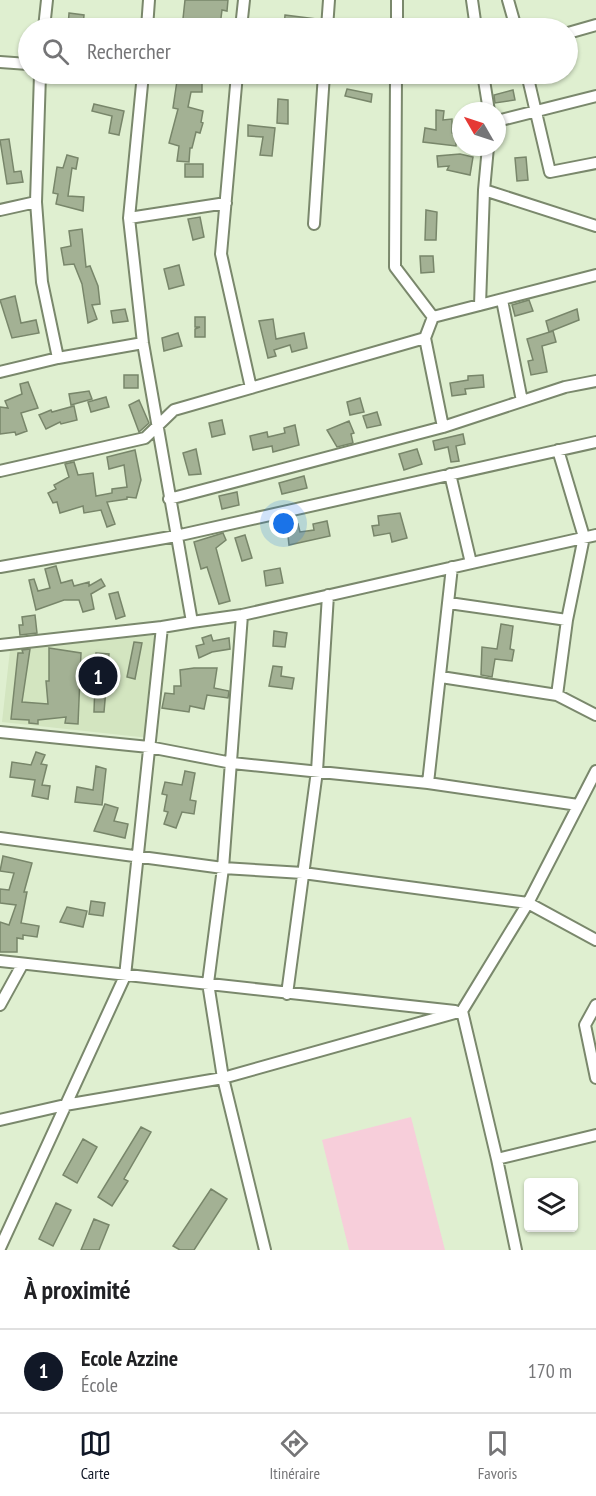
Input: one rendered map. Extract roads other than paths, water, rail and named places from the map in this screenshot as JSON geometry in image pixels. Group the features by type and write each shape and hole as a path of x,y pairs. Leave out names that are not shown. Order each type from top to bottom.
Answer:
{"street":[{"path":"45,18 47,0"},
{"path":"148,18 149,0"},
{"path":"242,18 244,0"},
{"path":"328,18 329,0"},
{"path":"397,0 397,18"},
{"path":"471,0 474,18"},
{"path":"508,0 513,18"},
{"path":"578,30 596,25"},
{"path":"0,62 18,63"},
{"path":"40,84 36,202 42,282 58,358"},
{"path":"142,84 129,218 143,343 156,427 192,622"},
{"path":"236,84 221,254 251,388"},
{"path":"314,224 323,84"},
{"path":"396,84 395,267 432,317"},
{"path":"485,84 488,102"},
{"path":"529,84 550,172 596,163"},
{"path":"506,119 596,96"},
{"path":"480,305 487,156"},
{"path":"484,190 596,226"},
{"path":"0,210 36,202"},
{"path":"129,218 226,203"},
{"path":"432,317 596,275"},
{"path":"502,300 522,401"},
{"path":"432,317 426,338 443,427"},
{"path":"0,471 145,438 174,410 426,338"},
{"path":"0,372 58,358 143,343"},
{"path":"169,499 443,427 565,387 596,381"},
{"path":"0,567 176,536 596,442"},
{"path":"557,695 567,620 584,537 558,450"},
{"path":"450,474 471,563"},
{"path":"0,645 162,627 242,615 596,535"},
{"path":"428,783 452,567"},
{"path":"286,994 317,771 328,596"},
{"path":"449,603 567,620"},
{"path":"242,615 223,868 208,982 223,1078 265,1250"},
{"path":"0,1248 125,976 162,627"},
{"path":"441,677 557,695 596,715"},
{"path":"0,732 149,747 232,763 428,783 578,805"},
{"path":"0,1120 65,1105 223,1078 462,1011 528,903 596,771"},
{"path":"0,838 223,868 303,873 528,903 596,940"},
{"path":"0,962 125,976 208,982 286,994 462,1011"},
{"path":"0,1005 22,965"},
{"path":"596,1005 585,1025 596,1078"},
{"path":"462,1011 516,1250"},
{"path":"497,1159 596,1135"}],"place":[{"name":"Ecole Azzine","path":"98,676"}]}
